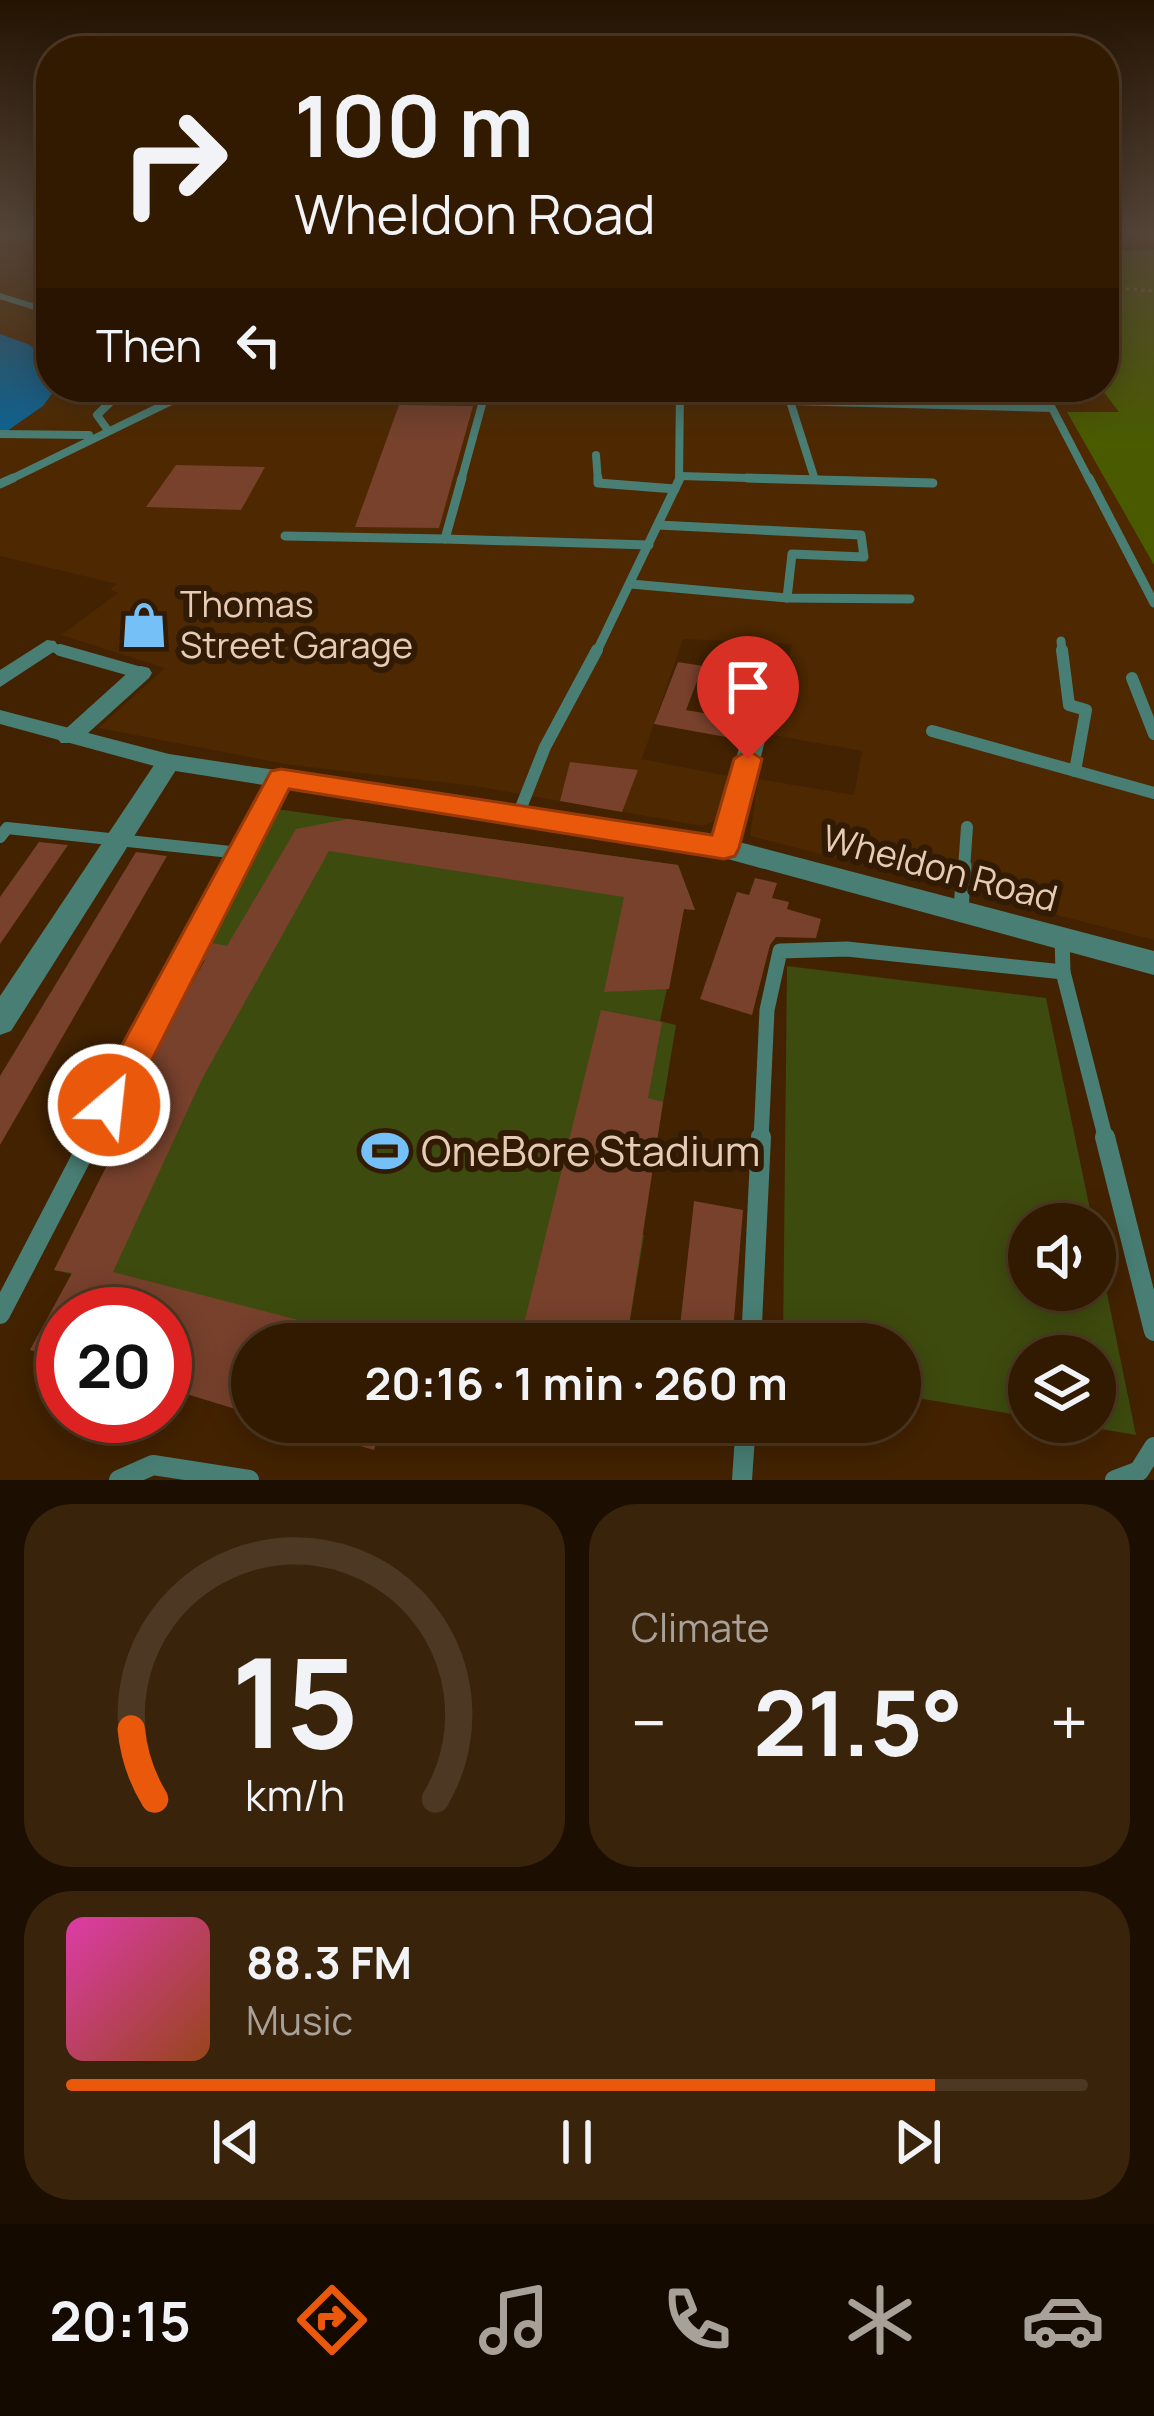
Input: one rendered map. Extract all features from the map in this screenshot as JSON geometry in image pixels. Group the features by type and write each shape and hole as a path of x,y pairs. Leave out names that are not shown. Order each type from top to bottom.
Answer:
{"street":[{"path":"0,680 47,646"},
{"path":"69,739 141,673"},
{"path":"712,700 750,707 760,714 724,848"},
{"name":"Wheldon Road","path":"0,717 169,762 724,848 1154,963"},
{"path":"0,1022 169,762"}],"lane":[{"path":"107,429 97,415 110,402"},
{"path":"0,484 164,402"},
{"path":"446,539 483,402"},
{"path":"518,814 544,747 568,711 678,483 680,402"},
{"path":"790,402 814,480"},
{"path":"824,402 1052,407 1154,603"},
{"path":"0,434 96,434"},
{"path":"596,455 598,484 933,483"},
{"path":"658,525 861,535 864,556 792,554 787,598"},
{"path":"285,536 649,545"},
{"path":"631,584 787,598 910,599"},
{"path":"1061,641 1069,705 1086,710 1075,771"},
{"path":"47,646 141,673"},
{"path":"1132,677 1154,734"},
{"path":"932,731 1154,793"},
{"path":"0,1314 281,778"},
{"path":"961,910 968,827"},
{"path":"0,837 7,828 241,853"},
{"path":"1062,937 1063,972 1154,1331"},
{"path":"752,1323 767,1010 780,951 847,949 1063,972"},
{"path":"742,1480 745,1443"},
{"path":"1115,1480 1139,1471 1154,1447"},
{"path":"119,1480 153,1465 249,1480"}],"shaded area":[{"path":"0,303 36,303 36,351 0,334"},
{"path":"46,402 1112,402 1120,412 1068,413 1154,565 1154,940 750,836 758,779 854,795 862,751 772,735 792,644 683,639 642,759 728,776 717,820 703,826 474,786 291,765 98,728 165,668 61,635 118,593 110,589 117,584 0,556 0,436"}],"green space":[{"path":"1119,303 1154,303 1154,565 1067,412 1119,412 1111,402 1119,402"},
{"name":"OneBore Stadium","path":"276,809 678,865 695,910 684,909 660,1021 676,1025 645,1213 612,1229 644,1235 629,1323 231,1323 231,1408 192,1396 192,1287 65,1287 72,1274 54,1270 143,1095 136,1085 205,961 192,958"},
{"path":"787,966 1046,998 1089,1203 1008,1203 1008,1311 1111,1311 1116,1335 1008,1335 1008,1413 921,1399 921,1323 783,1323"},
{"path":"1116,1337 1136,1435 1116,1432"}],"water":[{"path":"0,334 36,350 36,402 46,402 0,436"}],"building":[{"path":"399,405 473,406 439,528 355,527"},
{"path":"176,465 265,467 241,510 146,507"},
{"path":"678,662 703,666 686,710 742,720 737,739 654,724"},
{"path":"570,762 638,770 622,812 560,801"},
{"path":"348,819 678,865 695,910 684,909 669,989 604,992 624,897 329,851 202,1079 113,1272 171,1287 64,1287 72,1273 54,1270 143,1094 136,1085 205,960 198,959 207,942 227,946 296,829"},
{"path":"39,842 68,845 0,944 0,897"},
{"path":"136,852 167,856 0,1145 0,1076"},
{"path":"755,878 777,883 772,898 789,902 787,909 821,919 816,938 776,937 770,945 752,1015 700,999 737,892 749,895"},
{"path":"601,1010 662,1022 648,1098 663,1102 629,1323 524,1323"},
{"path":"694,1201 743,1210 734,1323 680,1323"},
{"path":"192,1292 310,1323 231,1323 231,1408 192,1396"},
{"path":"350,1443 376,1443 374,1450"}],"place":[{"name":"Thomas Street Garage","path":"144,625"},
{"name":"OneBore Stadium","path":"385,1151"}],"route":[{"path":"109,1105 281,778 724,848 748,759"}]}
